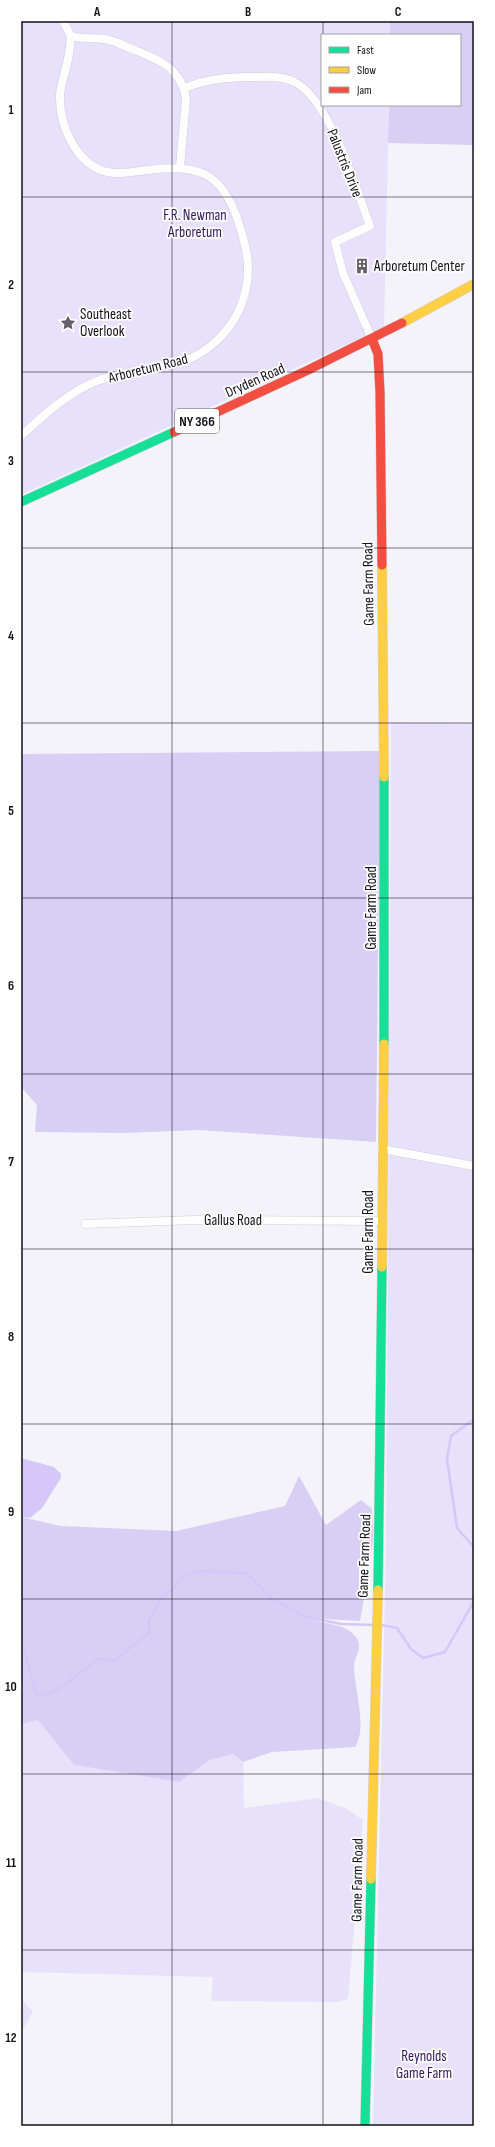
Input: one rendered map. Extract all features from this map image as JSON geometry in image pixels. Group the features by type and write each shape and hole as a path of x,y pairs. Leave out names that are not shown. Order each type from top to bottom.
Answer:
{"street":[{"path":"63,21 71,36 85,40 98,39 114,42 161,60 177,74 185,88 186,106 180,167"},
{"name":"Arboretum Road","path":"21,436 64,399 96,381 131,371 171,365 200,353 224,334 236,317 245,293 249,267 245,243 234,207 223,189 204,173 180,167 113,173 98,169 82,157 67,132 61,106 61,88 68,60 71,36"},
{"name":"Palustris Drive","path":"185,88 203,81 231,77 278,77 298,84 312,98 329,122 351,172 370,226 335,242 343,272 372,339"},
{"name":"Dryden Road","path":"21,502 295,378 372,339 474,284"},
{"name":"Game Farm Road","path":"365,2126 376,1606 381,1455 385,847 379,358 372,339"},
{"path":"382,1149 474,1166"},
{"name":"Gallus Road","path":"85,1224 194,1220 382,1221"}],"green space":[{"name":"F.R. Newman Arboretum","path":"21,21 474,21 461,34 321,34 321,106 389,106 384,327 21,495"},
{"name":"Reynolds Game Farm","path":"391,722 474,723 474,2126 373,2126 386,1549"},
{"path":"38,1719 74,1765 179,1782 210,1760 233,1754 243,1762 244,1808 318,1798 347,1809 363,1820 348,1999 338,2002 211,2001 213,1977 21,1972 21,1724"},
{"path":"21,1998 33,2012 21,2033"}],"shaded area":[{"path":"390,21 474,21 474,145 388,143 389,106 461,106 461,34 390,34"},
{"path":"380,751 376,1142 199,1130 124,1133 35,1132 37,1105 21,1087 21,754"},
{"path":"21,1458 54,1467 61,1474 61,1478 42,1508 30,1518 21,1517"},
{"path":"299,1476 326,1525 361,1500 372,1509 373,1544 371,1551 364,1561 359,1561 359,1590 365,1593 360,1621 309,1618 347,1629 356,1637 358,1641 359,1648 354,1666 360,1729 359,1739 355,1747 272,1752 243,1762 233,1754 210,1760 179,1782 74,1765 38,1720 21,1724 21,1517 61,1526 176,1531 285,1506"}],"waterway":[{"path":"474,1419 451,1436 447,1459 457,1528 473,1546 474,1555"},
{"path":"21,1639 37,1696 54,1691 69,1682 97,1659 114,1661 149,1633 149,1620 163,1595 171,1591 183,1578 195,1571 247,1573 272,1599 307,1617 341,1624 374,1625"},
{"path":"381,1625 397,1628 411,1649 423,1658 445,1652 474,1601"}],"traffic: fast":[{"path":"21,502 174,432"},
{"path":"384,777 384,1044"},
{"path":"378,1590 382,1267"},
{"path":"365,2126 371,1879"}],"traffic: slow":[{"path":"402,323 474,284"},
{"path":"382,565 384,777"},
{"path":"382,1267 384,1044"},
{"path":"371,1879 378,1590"}],"traffic: jam":[{"path":"174,432 306,371 402,323"},
{"path":"372,339 378,354 380,392 382,565"}],"place":[{"name":"Arboretum Center","path":"362,266"},
{"name":"Southeast Overlook","path":"68,323"}]}
